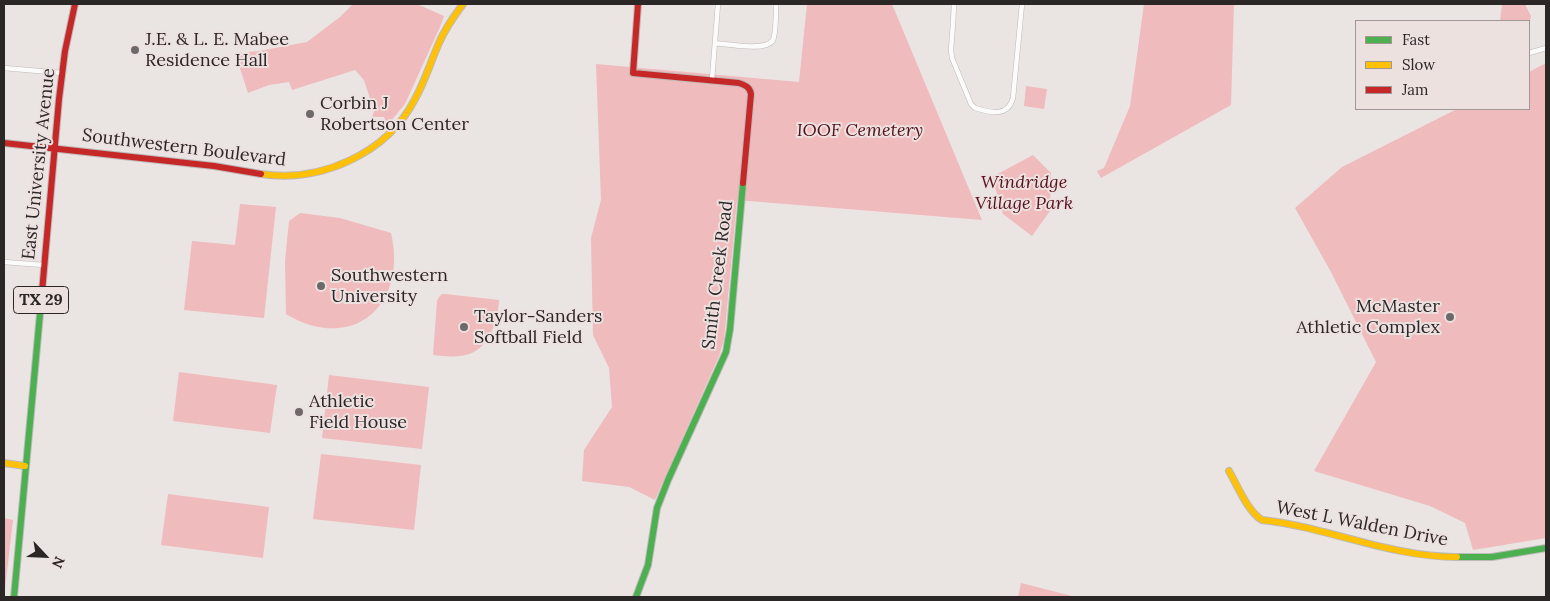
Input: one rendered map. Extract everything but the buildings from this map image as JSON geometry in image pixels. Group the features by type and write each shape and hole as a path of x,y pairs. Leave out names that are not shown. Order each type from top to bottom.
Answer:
{"street":[{"name":"East University Avenue","path":"14,597 54,148 62,73 76,4"},
{"name":"Southwestern Boulevard","path":"4,143 214,166 278,176 297,176 340,165 367,152 383,140 404,119 419,93 439,42 463,4"},
{"name":"Smith Creek Road","path":"636,597 648,565 657,508 726,352 730,329 751,94 750,89 744,84 712,79 633,73 638,4"},
{"path":"712,79 718,4"},
{"path":"715,43 758,47 768,45 773,39 776,4"},
{"path":"954,4 952,58 969,98 975,108 1004,112 1013,98 1022,4"},
{"path":"1530,53 1546,48"},
{"path":"4,68 62,73"},
{"path":"4,262 44,265"},
{"path":"4,463 25,466"},
{"name":"West L Walden Drive","path":"1229,471 1251,509 1262,520 1444,557 1492,557 1546,548"}],"green space":[{"path":"353,4 417,4 444,16 405,104 387,126 384,117 372,117 374,111 364,80 355,70 292,90 289,82 269,85 248,93 235,53 259,51 307,42 340,17"},
{"name":"IOOF Cemetery","path":"807,4 892,4 982,220 737,200 724,340 719,356 655,500 629,487 582,481 584,450 612,407 609,368 593,335 591,238 601,200 596,64 799,82"},
{"path":"1144,4 1234,4 1231,105 1101,178 1097,171 1104,168 1130,106"},
{"path":"1502,4 1525,4 1531,16 1530,22 1530,20 1500,20"},
{"name":"McMaster Athletic Complex","path":"1546,63 1546,538 1473,550 1465,523 1430,506 1314,471 1376,362 1331,272 1295,208 1342,167 1455,110 1530,110 1530,71"},
{"path":"1026,86 1047,89 1044,109 1024,106"},
{"name":"Windridge Village Park","path":"1033,155 1051,173 1050,211 1032,236 1003,214 992,177"},
{"path":"240,204 276,207 264,318 184,310 192,241 235,245"},
{"path":"300,213 340,218 391,233 394,259 391,282 383,301 370,316 353,325 333,328 310,325 286,314 285,261 289,221"},
{"name":"Taylor-Sanders Softball Field","path":"442,294 499,300 493,328 484,344 477,350 460,356 433,355 437,301"},
{"path":"179,372 277,385 270,433 173,421"},
{"path":"329,375 429,387 422,449 322,438"},
{"path":"321,454 421,465 414,530 313,519"},
{"path":"168,494 269,507 263,558 161,545"},
{"path":"4,518 13,520 4,597"},
{"path":"1021,583 1076,597 1018,597"}],"traffic: fast":[{"path":"636,597 648,565 657,508 726,352 730,329 743,183"},
{"path":"14,597 42,292"},
{"path":"1457,557 1492,557 1546,548"}],"traffic: slow":[{"path":"261,174 283,176 306,174 328,169 370,149 387,135 403,118 415,99 441,38 463,4"},
{"path":"4,463 25,466"},
{"path":"1229,471 1252,511 1262,520 1310,529 1407,552 1457,557"}],"traffic: jam":[{"path":"42,292 59,99 65,51 75,4"},
{"path":"638,4 633,73 739,83 750,90 743,183"},
{"path":"4,143 214,166 261,174"}],"place":[{"name":"J.E. & L. E. Mabee Residence Hall","path":"135,50"},
{"name":"Corbin J Robertson Center","path":"310,114"},
{"name":"Southwestern University","path":"321,286"},
{"name":"McMaster Athletic Complex","path":"1450,317"},
{"name":"Taylor-Sanders Softball Field","path":"464,327"},
{"name":"Athletic Field House","path":"299,412"}]}
